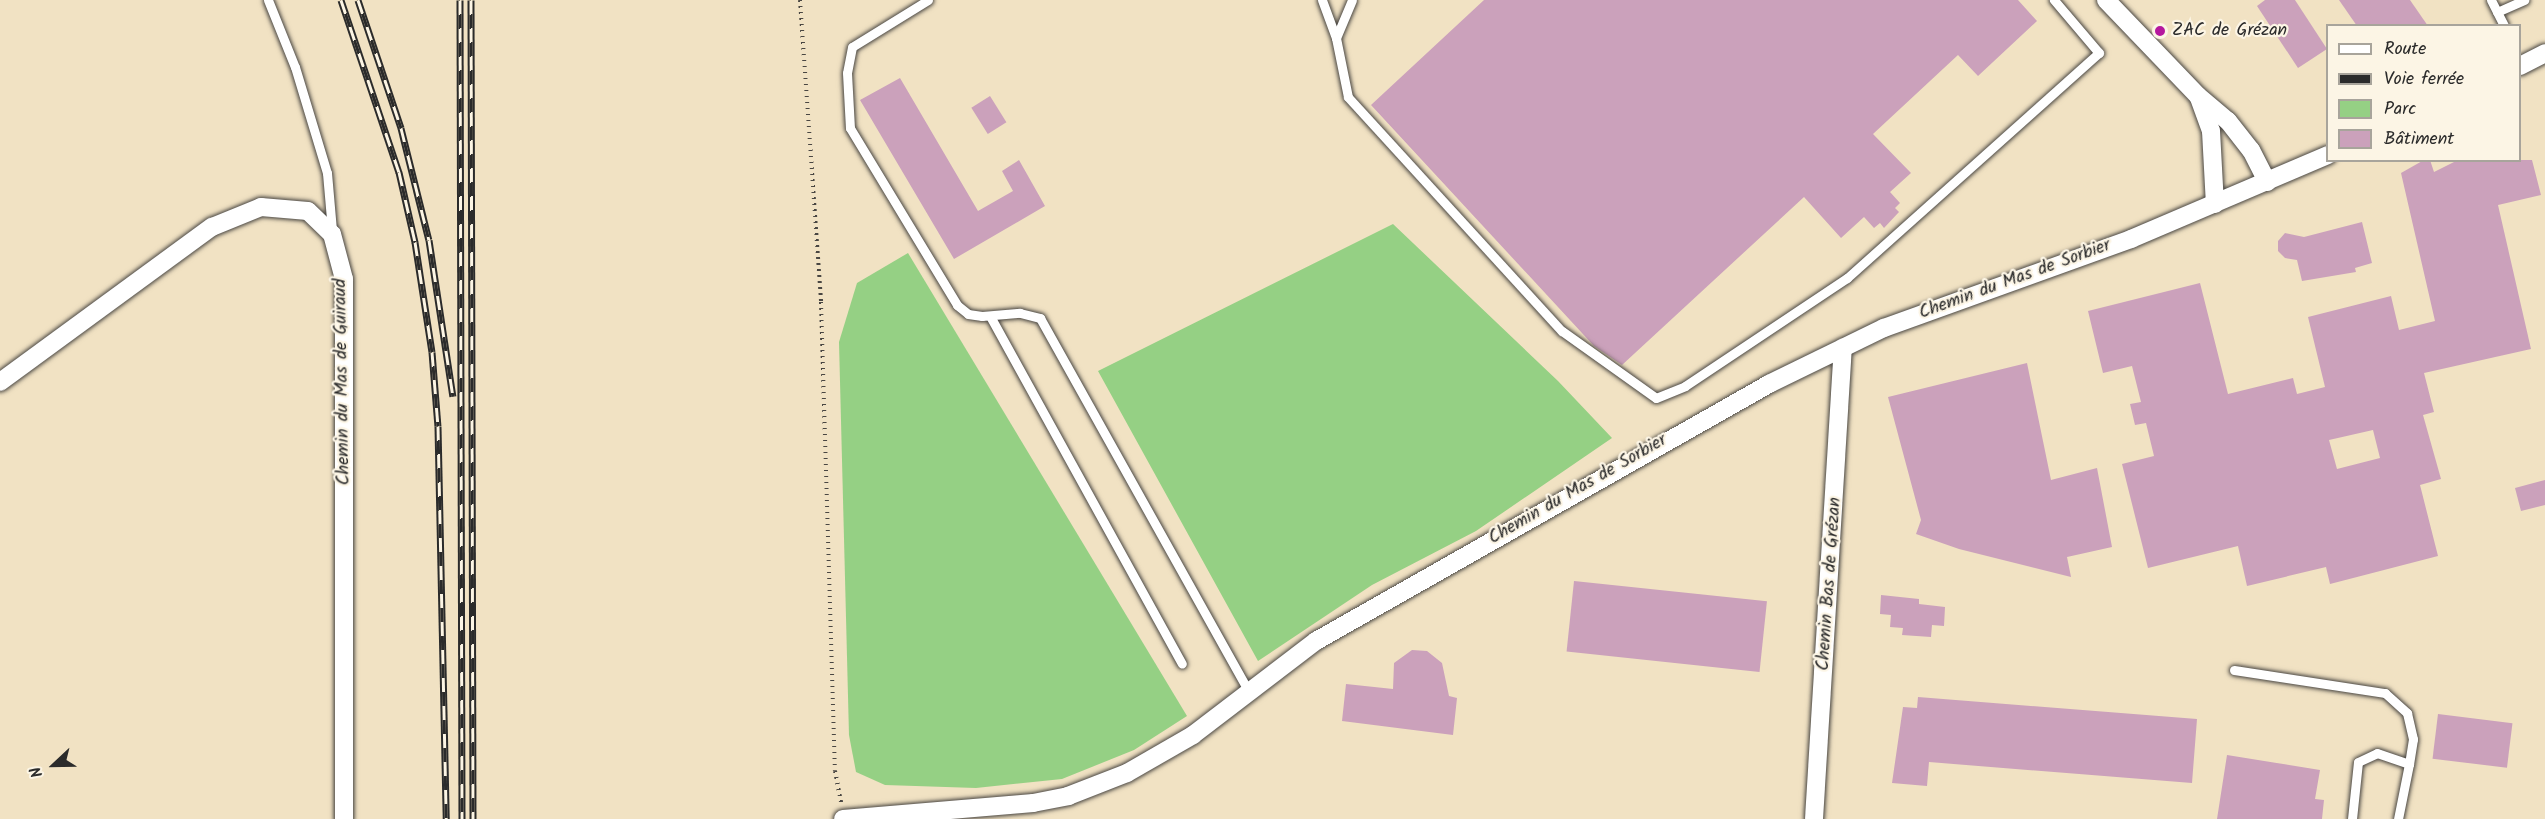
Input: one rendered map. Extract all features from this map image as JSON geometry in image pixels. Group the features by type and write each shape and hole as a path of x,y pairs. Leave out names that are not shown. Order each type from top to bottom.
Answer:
{"street":[{"path":"2106,0 2198,96 2228,122 2251,150 2267,182"},
{"path":"2198,96 2211,131 2215,204"},
{"name":"Chemin du Mas de Sorbier","path":"844,819 996,807 1068,795 1161,755 1316,641 1714,413 1843,348 1944,305 2083,257 2326,156"},
{"path":"0,382 212,227 261,207 308,212 332,234"},
{"name":"Chemin du Mas de Guiraud","path":"332,234 344,279 344,819"},
{"name":"Chemin Bas de Grézan","path":"1814,819 1843,348"}],"lane":[{"path":"268,0 296,67 327,173 332,234"},
{"path":"928,0 852,47 847,72 850,128 957,305 968,314 990,316 1020,313 1040,318 1249,692"},
{"path":"1322,0 1336,38 1348,97 1562,332 1656,398 1685,386 1847,278 2099,53 2054,0"},
{"path":"1336,38 1352,0"},
{"path":"2491,0 2503,24"},
{"path":"2497,12 2524,0"},
{"path":"990,316 1182,664"},
{"path":"2234,670 2385,693 2407,713 2413,739 2398,819"},
{"path":"2352,819 2358,762 2377,753 2409,764"}],"path":[{"path":"800,0 821,302 835,771 844,819"}],"green space":[{"path":"1393,224 1558,381 1612,438 1476,531 1372,585 1258,661 1098,371"},
{"path":"908,253 1187,716 1134,750 1062,779 976,788 885,785 856,772 849,735 839,342 857,283"}],"building":[{"path":"1484,0 2018,0 2037,21 1978,76 1958,55 1873,134 1911,173 1890,192 1900,203 1895,208 1899,212 1884,228 1880,223 1874,228 1864,217 1841,238 1804,197 1622,365 1594,346 1371,105"},
{"path":"2265,0 2295,0 2326,50 2298,68 2257,6"},
{"path":"2339,0 2410,0 2427,24 2356,24"},
{"path":"900,78 978,211 1013,191 1002,171 1019,160 1045,206 954,259 860,100"},
{"path":"990,96 1006,122 988,134 971,108"},
{"path":"2532,160 2541,195 2498,205 2531,349 2424,373 2434,412 2423,415 2441,479 2420,485 2438,556 2330,584 2326,567 2247,586 2238,546 2148,568 2122,464 2154,456 2146,423 2135,425 2130,404 2141,402 2132,366 2103,373 2088,311 2200,283 2228,394 2293,378 2297,394 2325,387 2308,317 2391,296 2399,330 2435,321 2401,173 2420,162 2431,162 2434,172 2454,162","holes":["2373,430 2380,458 2337,469 2329,440"]},
{"path":"2362,222 2372,263 2355,268 2356,272 2302,281 2297,260 2285,258 2278,251 2278,241 2285,233 2304,237"},
{"path":"2027,363 2051,480 2097,468 2112,547 2067,557 2071,577 1959,549 1916,534 1921,520 1888,397"},
{"path":"2545,480 2545,505 2521,511 2515,488"},
{"path":"1574,581 1767,601 1760,672 1567,652"},
{"path":"1881,595 1919,599 1919,604 1945,607 1944,626 1932,625 1931,637 1902,635 1903,628 1890,627 1891,615 1880,614"},
{"path":"1412,650 1427,651 1442,663 1449,696 1457,698 1453,735 1342,721 1346,684 1393,689 1394,663"},
{"path":"1918,697 2197,719 2192,783 1929,762 1927,786 1892,783 1903,707 1917,708"},
{"path":"2438,714 2512,723 2507,768 2433,759"},
{"path":"2227,755 2320,770 2315,799 2324,800 2322,819 2217,819"}],"railway":[{"path":"341,0 399,172 415,242 432,352 438,426 446,819"},
{"path":"358,0 401,128 429,240 453,396"},
{"path":"460,0 462,819"},
{"path":"471,0 473,819"}],"place":[{"name":"ZAC de Grézan","path":"2160,31"}]}
